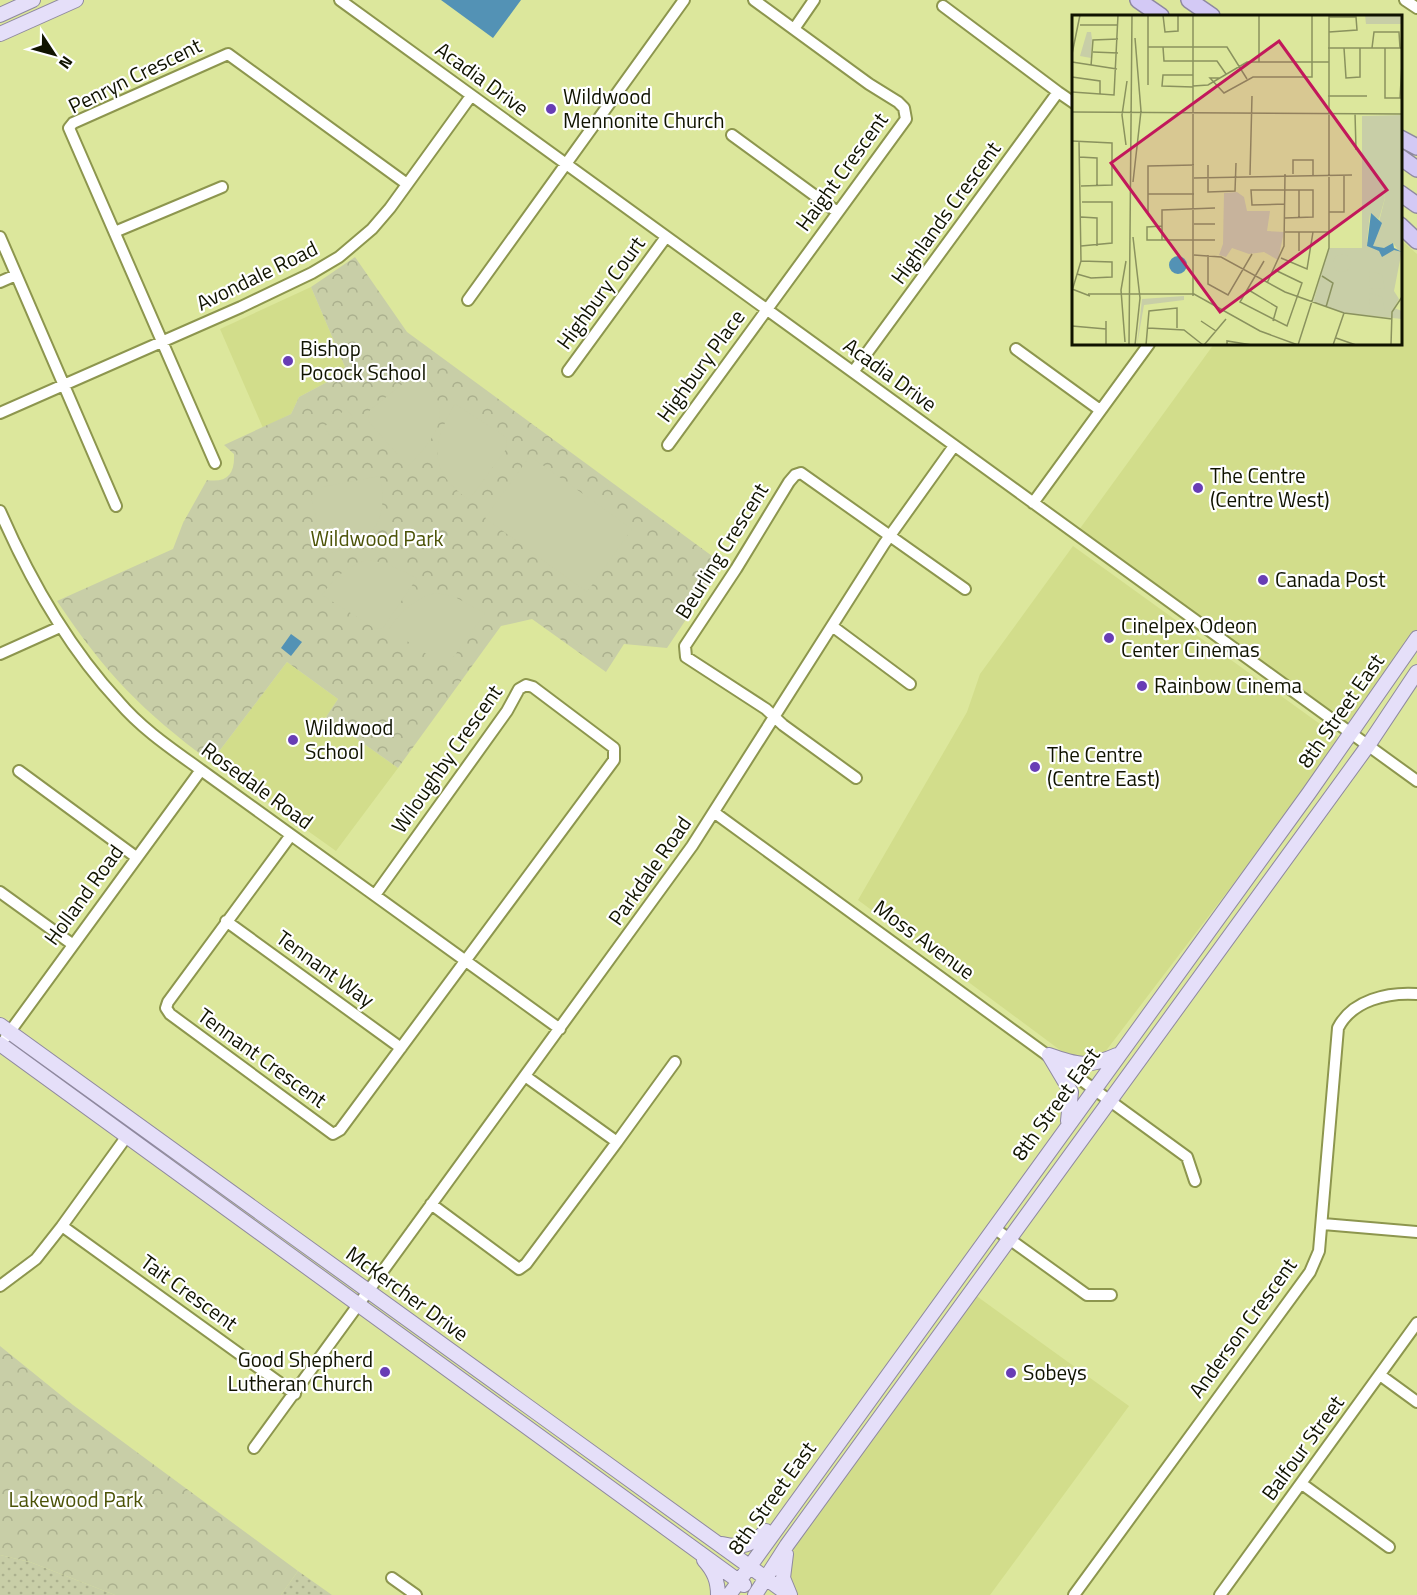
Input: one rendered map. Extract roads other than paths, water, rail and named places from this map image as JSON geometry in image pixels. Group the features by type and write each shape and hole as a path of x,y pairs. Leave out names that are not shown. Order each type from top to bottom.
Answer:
{"highway":[{"path":"1138,0 1160,15"},
{"path":"1189,0 1211,15"},
{"path":"1402,139 1417,147"},
{"path":"1402,158 1417,169"},
{"path":"1402,194 1417,205"},
{"path":"1402,226 1417,241"}],"main road":[{"path":"0,15 33,0"},
{"path":"0,34 76,0"},
{"name":"8th Street East","path":"729,1595 1417,638"},
{"name":"8th Street East","path":"756,1595 787,1545 1367,747 1417,672"},
{"name":"McKercher Drive","path":"5,1029 790,1595"},
{"name":"McKercher Drive","path":"0,1044 756,1595"},
{"path":"1049,1055 1086,1065 1097,1064 1118,1054"},
{"path":"1049,1055 1071,1092 1071,1110 1066,1126"},
{"path":"716,1543 738,1548 754,1543 793,1505"},
{"path":"787,1545 783,1578 790,1595"},
{"path":"695,1550 712,1570 718,1585 717,1595"}],"street":[{"name":"Acadia Drive","path":"340,0 1367,747 1417,781"},
{"path":"468,300 684,0"},
{"name":"Haight Crescent","path":"754,0 898,102 906,114 906,119 836,211 766,310"},
{"path":"794,29 814,0"},
{"path":"1405,0 1417,9"},
{"path":"943,6 1072,102"},
{"name":"Penryn Crescent","path":"215,463 117,231 69,128 73,123 228,54 407,184"},
{"name":"Highlands Crescent","path":"853,372 1058,92"},
{"name":"Avondale Road","path":"0,413 297,281 339,257 372,229 471,96"},
{"path":"732,135 836,211"},
{"path":"117,231 222,187"},
{"path":"0,237 116,506"},
{"name":"Highbury Court","path":"568,372 666,237"},
{"path":"0,282 16,275"},
{"name":"Highbury Place","path":"668,445 766,310"},
{"path":"1033,502 1148,345"},
{"path":"1016,349 1100,410"},
{"name":"Parkdale Road","path":"358,1305 715,813 890,535 954,446"},
{"name":"Beurling Crescent","path":"774,717 686,657 685,646 736,569 789,482 795,475 806,475 890,535"},
{"name":"Rosedale Road","path":"0,511 5,534 60,627 120,704 152,734 560,1029"},
{"path":"890,535 965,589"},
{"path":"832,626 910,684"},
{"path":"0,654 60,627"},
{"name":"Wiloughby Crescent","path":"375,895 507,711 519,689 526,685 533,687 612,744 614,760 598,777 466,960"},
{"path":"774,717 856,778"},
{"name":"Holland Road","path":"0,1044 5,1029 72,944 201,770"},
{"path":"20,771 136,857"},
{"name":"Moss Avenue","path":"715,813 1187,1157 1195,1181"},
{"name":"Tennant Crescent","path":"291,835 226,921 166,1008 170,1014 333,1134 340,1130 466,960"},
{"path":"0,892 72,944"},
{"name":"Tennant Way","path":"226,921 401,1048"},
{"name":"Anderson Crescent","path":"1074,1595 1310,1272 1319,1251 1323,1224 1338,1028 1344,1016 1355,1007 1389,994 1417,994"},
{"path":"431,1204 519,1269 526,1264 675,1062"},
{"path":"525,1076 617,1142"},
{"path":"0,1286 36,1259 127,1136"},
{"path":"1323,1224 1417,1232"},
{"name":"Tait Crescent","path":"62,1226 295,1394"},
{"path":"994,1228 1087,1295 1111,1294"},
{"path":"254,1448 358,1305"},
{"name":"Balfour Street","path":"1220,1595 1417,1323"},
{"path":"1380,1375 1417,1402"},
{"path":"1302,1484 1389,1547"},
{"path":"393,1578 416,1595"}],"water":[{"path":"441,0 521,0 493,38"},
{"path":"291,634 302,642 291,656 281,648"}],"place":[{"name":"Wildwood Mennonite Church","path":"551,109"},
{"name":"Bishop Pocock School","path":"288,361"},
{"name":"The Centre (Centre West)","path":"1198,488"},
{"name":"Canada Post","path":"1263,580"},
{"name":"Cinelpex Odeon Center Cinemas","path":"1109,638"},
{"name":"Rainbow Cinema","path":"1142,686"},
{"name":"Wildwood School","path":"293,740"},
{"name":"The Centre (Centre East)","path":"1035,767"},
{"name":"Good Shepherd Lutheran Church","path":"385,1372"},
{"name":"Sobeys","path":"1011,1373"}],"park label":[{"name":"Wildwood Park","path":"377,539"},
{"name":"Lakewood Park","path":"76,1500"}]}
